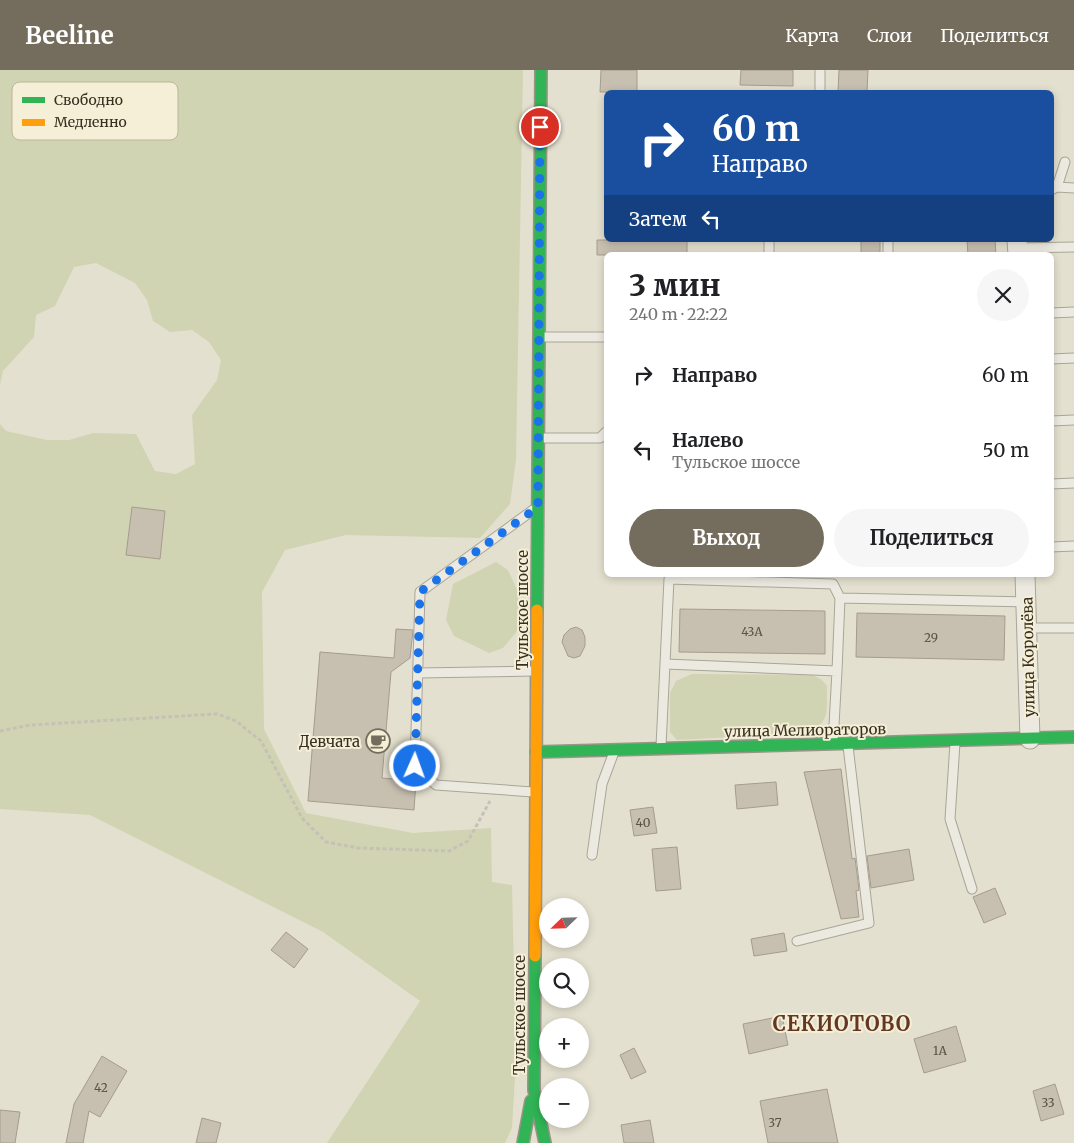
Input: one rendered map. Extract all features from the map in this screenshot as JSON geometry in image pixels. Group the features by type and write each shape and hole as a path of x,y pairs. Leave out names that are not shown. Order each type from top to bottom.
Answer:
{"main road":[{"name":"Тульское шоссе","path":"534,1090 541,70"},
{"name":"улица Мелиораторов","path":"536,752 1074,737"},
{"path":"523,1143 534,1090"},
{"path":"534,1090 545,1143"}],"street":[{"name":"улица Королёва","path":"1026,577 1030,738"}],"lane":[{"path":"820,70 820,90"},
{"path":"1065,162 1054,188 1074,188"},
{"path":"1017,248 1074,247"},
{"path":"1054,313 1074,312"},
{"path":"539,337 604,337"},
{"path":"1054,359 1074,358"},
{"path":"1054,421 1074,420"},
{"path":"538,438 600,438 604,434"},
{"path":"1054,484 1074,483"},
{"path":"536,792 436,785 415,766 420,592 538,507"},
{"path":"1054,547 1074,546"},
{"path":"661,748 669,577 833,579 840,598 833,744"},
{"path":"840,598 1026,602"},
{"path":"1027,628 1074,628"},
{"path":"666,664 837,672"},
{"path":"418,673 536,671"},
{"path":"956,741 950,819 972,889"},
{"path":"797,941 869,922 848,744"},
{"path":"592,856 602,784 615,750"}],"path":[{"path":"0,731 30,725 217,714 236,720 261,741 302,818 326,842 358,848 448,851 468,841 490,802 494,789"}],"green space":[{"path":"0,70 523,70 516,460 510,504 480,538 346,535 285,550 262,592 264,729 306,813 413,833 491,828 492,882 512,885 516,1060 512,1128 505,1143 327,1143 420,1001 323,932 90,815 0,809 0,424 6,431 47,440 69,440 93,433 136,434 155,471 176,474 195,464 192,415 217,380 221,360 209,342 192,330 170,332 153,321 147,300 135,283 96,263 74,267 55,306 36,315 34,337 3,371 0,385"},
{"path":"496,562 508,570 518,592 518,630 503,648 489,653 454,636 446,620 453,584"},
{"path":"692,674 813,675 822,680 827,686 826,714 821,724 808,733 677,740 670,732 670,693 676,681"}],"building":[{"path":"601,70 637,70 637,90 604,90 604,92 600,92"},
{"path":"741,70 793,70 793,86 740,85"},
{"path":"839,70 868,70 867,90 838,90"},
{"path":"597,240 604,240 604,242 687,242 687,252 604,252 604,255 597,255"},
{"path":"861,242 880,242 880,252 861,252"},
{"path":"967,242 995,242 996,252 968,252"},
{"path":"132,507 165,511 160,559 126,555"},
{"path":"680,609 825,611 825,654 679,652"},
{"path":"857,613 1005,616 1004,660 856,657"},
{"path":"576,627 582,630 585,637 585,646 580,656 574,658 568,656 562,642 564,635 570,629"},
{"path":"396,629 413,630 410,658 391,672 382,778 416,781 414,810 308,801 320,652 394,658"},
{"path":"841,769 852,859 855,858 859,890 856,891 859,917 841,919 804,772"},
{"path":"776,782 778,805 737,809 735,785"},
{"path":"653,807 657,833 634,836 630,810"},
{"path":"677,847 681,889 656,891 652,849"},
{"path":"909,849 914,880 871,888 867,856"},
{"path":"995,888 1006,914 984,923 973,897"},
{"path":"286,932 308,949 294,968 271,950"},
{"path":"784,933 787,951 754,956 751,939"},
{"path":"782,1016 788,1045 749,1054 743,1024"},
{"path":"956,1026 966,1061 924,1073 914,1039"},
{"path":"634,1048 646,1072 631,1079 620,1055"},
{"path":"102,1056 127,1071 100,1117 89,1111 83,1143 66,1143 74,1104"},
{"path":"1055,1084 1064,1114 1041,1121 1033,1091"},
{"path":"827,1089 838,1143 768,1143 760,1101"},
{"path":"0,1110 20,1112 15,1143 0,1143"},
{"path":"202,1118 221,1123 216,1143 196,1143"},
{"path":"650,1120 654,1143 624,1143 621,1125"}],"traffic: fast":[{"path":"537,610 541,70"},
{"path":"536,752 1074,737"},
{"path":"535,956 534,1090 545,1143"},
{"path":"523,1143 531,1101"}],"traffic: slow":[{"path":"535,956 537,610"}],"place":[{"name":"Девчата","path":"378,741"}],"district":[{"name":"СЕКИОТОВО","path":"842,1023"}],"route":[{"path":"415,766 420,592 538,507 540,127"}]}
